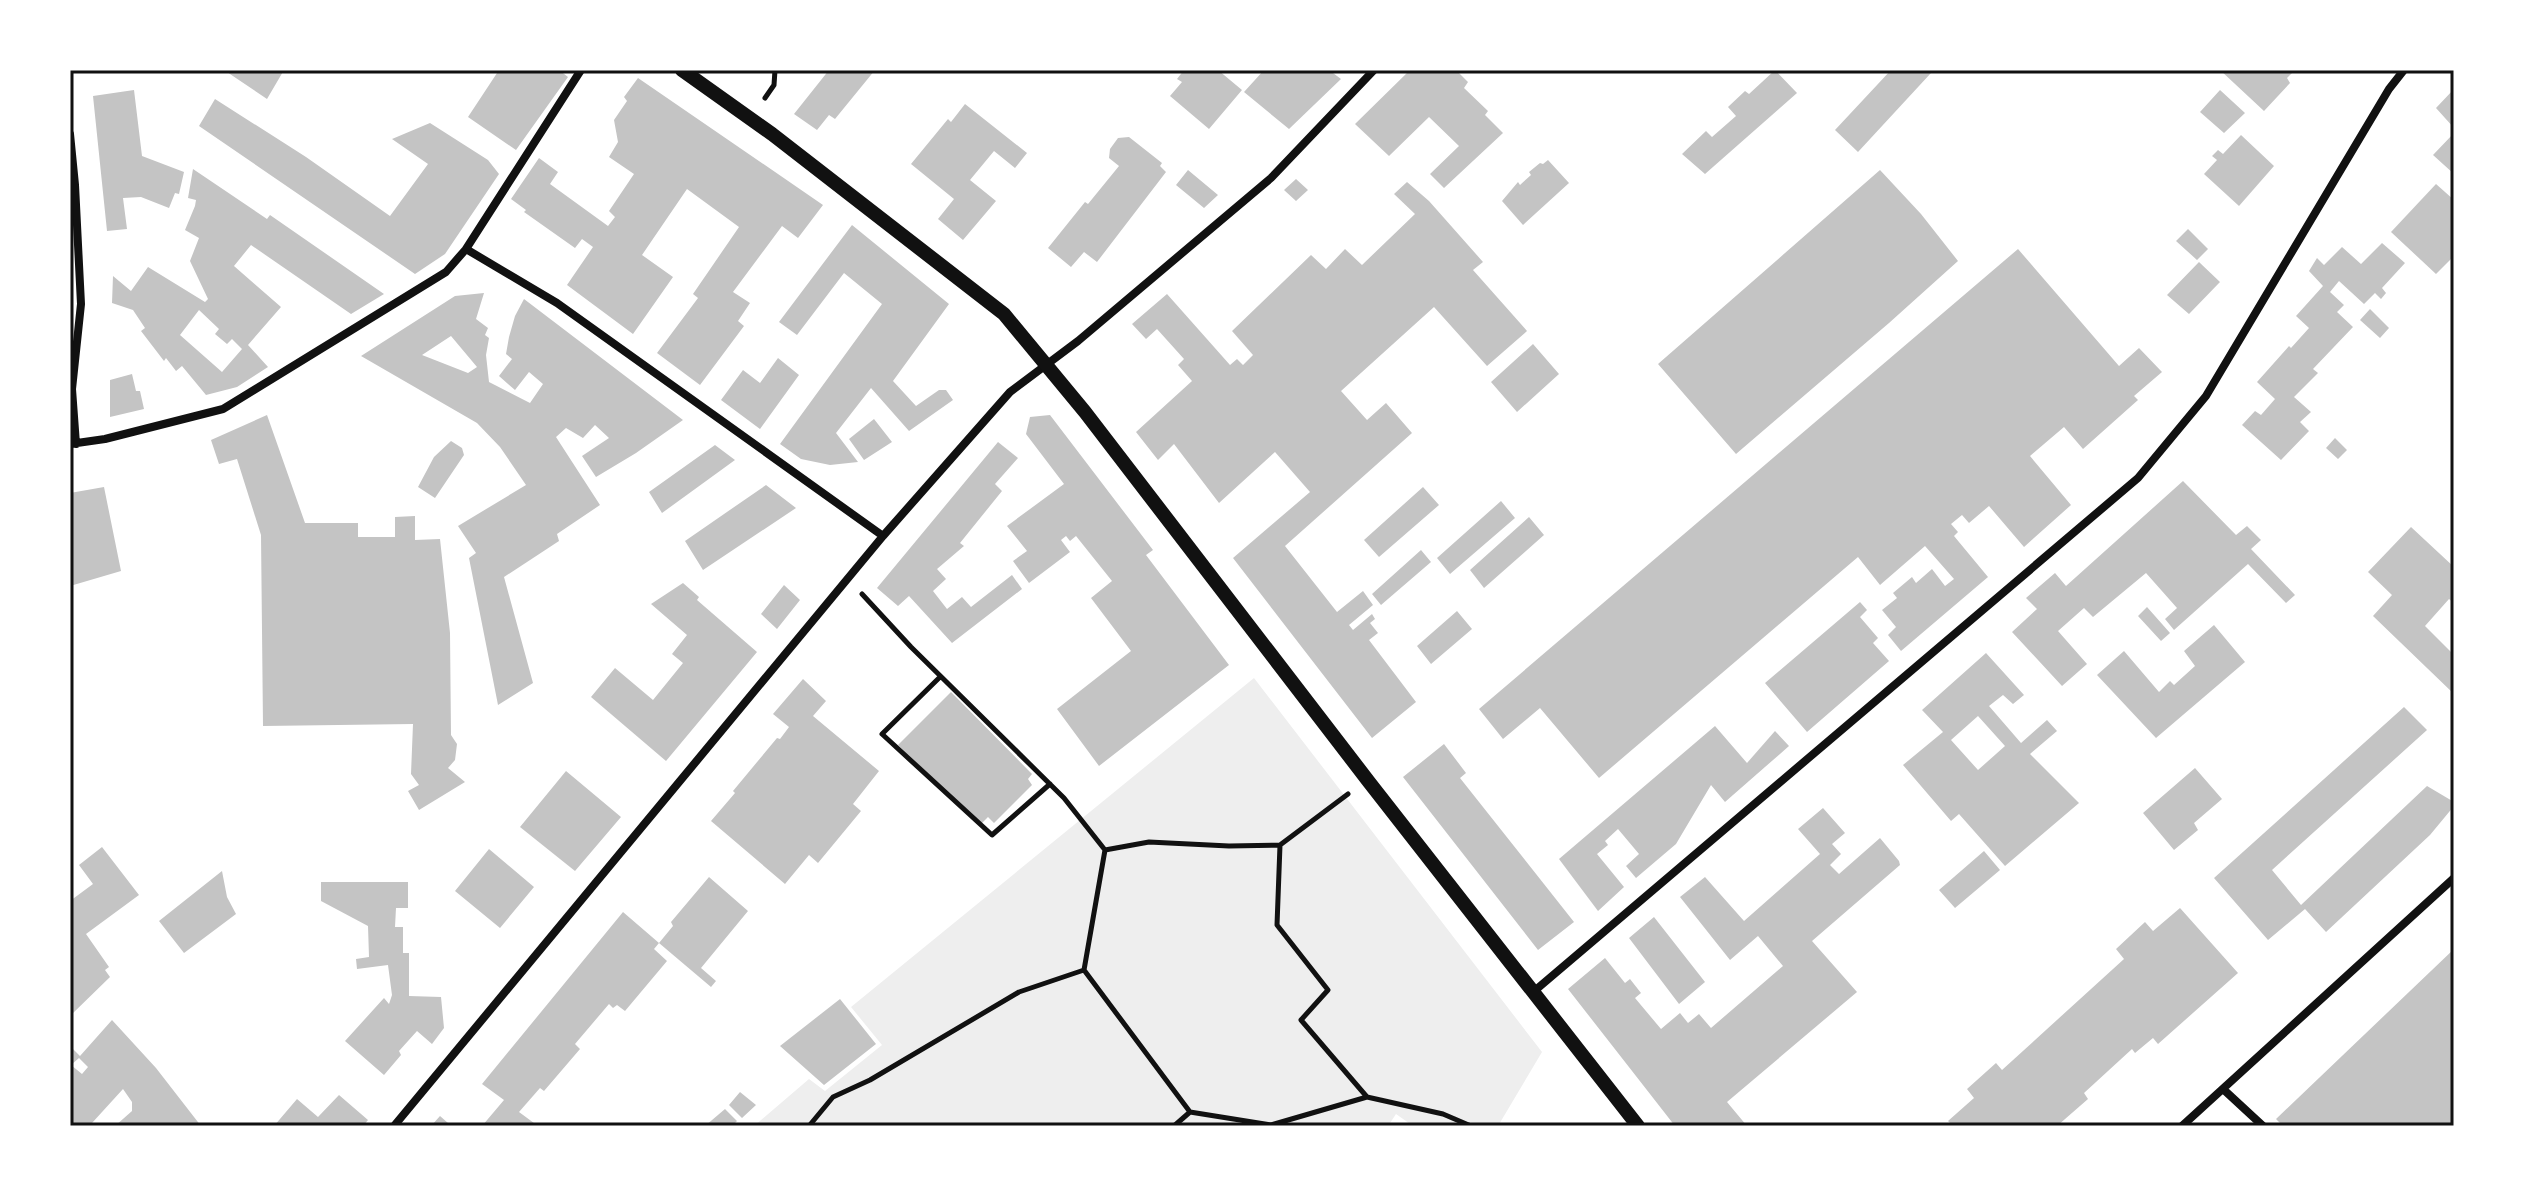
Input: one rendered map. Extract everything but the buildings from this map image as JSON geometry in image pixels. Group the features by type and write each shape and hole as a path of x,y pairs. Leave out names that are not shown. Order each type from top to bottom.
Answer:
{"street":[{"path":"70,134 81,304 72,389 73,444 105,439 223,409 446,272 466,249 581,70"},
{"path":"682,70 772,134 1004,314 1085,412 1638,1126"},
{"path":"394,1126 883,536 1010,392 1078,341 1271,178 1374,70"},
{"path":"1532,993 2138,478 2206,396 2389,89 2404,70"},
{"path":"466,249 557,303 883,536"},
{"path":"2182,1126 2454,878"},
{"path":"2223,1089 2263,1126"}],"path":[{"path":"848,578 940,677 1050,784 1105,850 1084,970 1190,1112 1271,1125 1367,1097 1443,1114 1471,1126"},
{"path":"940,677 882,734 992,835 1050,784"},
{"path":"1105,850 1149,842 1280,845 1369,782"},
{"path":"1280,845 1277,925 1328,990 1301,1020 1367,1097"},
{"path":"809,1126 833,1097 870,1080 1019,992 1084,970"},
{"path":"1174,1126 1190,1112"}],"shaded area":[{"path":"1254,678 1542,1052 1498,1126 1413,1126 1396,1114 1388,1126 754,1126 809,1079 825,1091 882,1045 851,1007"}]}
